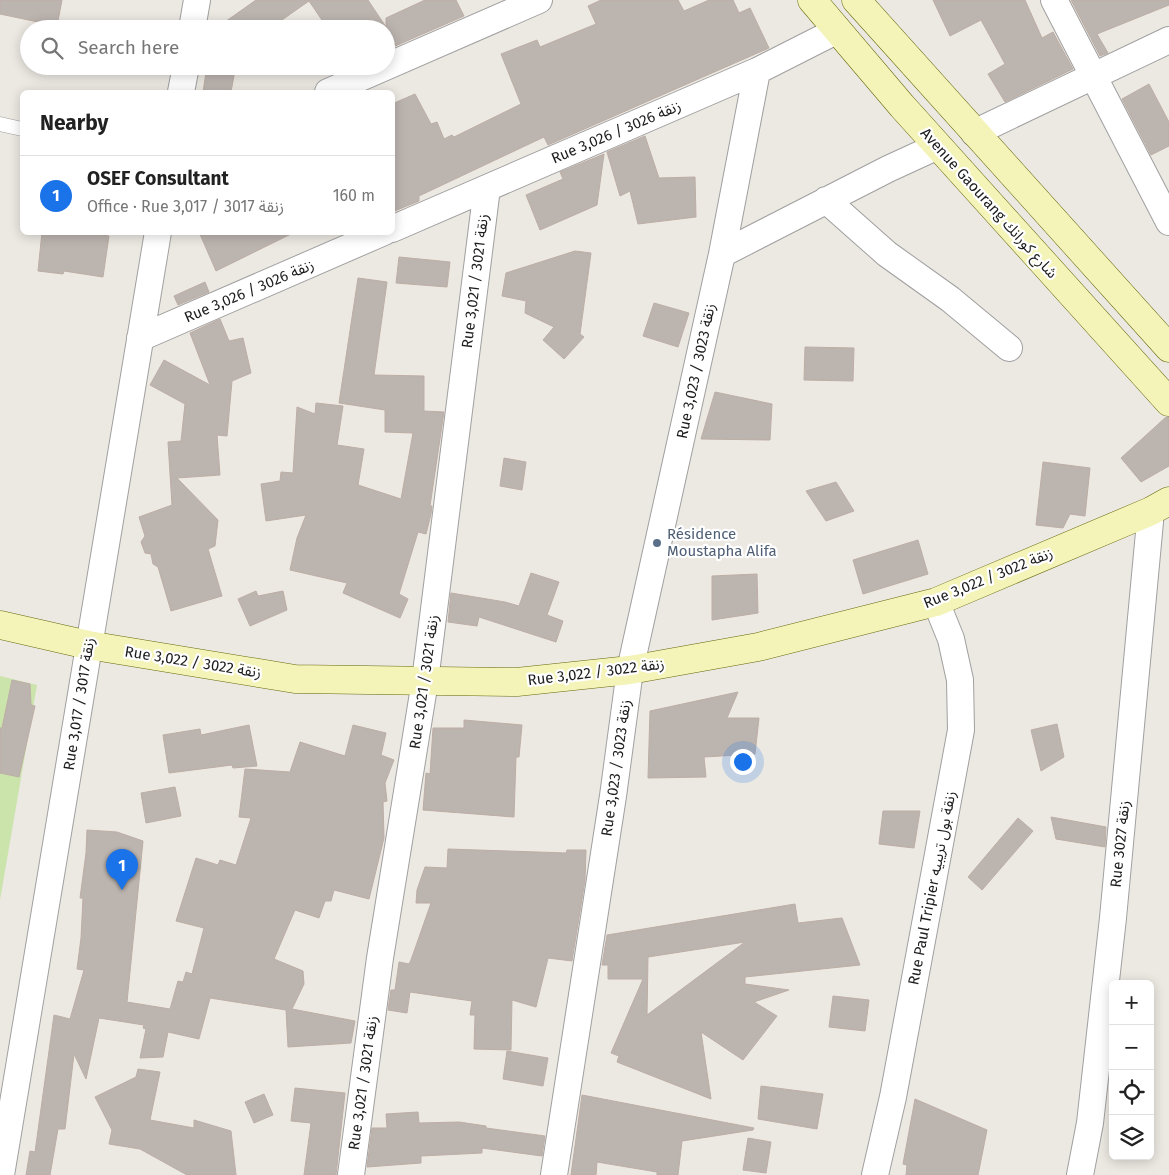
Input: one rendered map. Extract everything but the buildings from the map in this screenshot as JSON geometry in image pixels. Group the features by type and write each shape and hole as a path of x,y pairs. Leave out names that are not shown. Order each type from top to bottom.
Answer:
{"street":[{"path":"194,20 197,0"},
{"path":"395,63 539,0"},
{"name":"Avenue Gaourang شارع كورانك","path":"812,0 938,146 1169,402"},
{"path":"856,0 974,134 1169,348"},
{"path":"1054,0 1169,222"},
{"name":"Rue 3,026 / زنقة 3026","path":"395,228 757,71 838,30"},
{"path":"974,134 1092,75 1169,40"},
{"name":"Rue 3,023 / زنقة 3023","path":"554,1175 613,796 630,670 722,254 757,71"},
{"path":"181,90 184,75"},
{"path":"333,90 367,75"},
{"path":"722,254 826,200 938,146"},
{"name":"Rue 3,021 / زنقة 3021","path":"351,1175 380,958 425,681 487,188"},
{"path":"826,200 887,254 950,299 1010,348"},
{"name":"Rue 3,017 / زنقة 3017","path":"1,1175 11,1044 88,645 157,235"},
{"name":"Rue 3,026 / زنقة 3026","path":"140,338 377,235"},
{"name":"Rue 3,022 / زنقة 3022","path":"0,625 88,645 295,679 517,682 630,670 758,647 936,602 1160,506"},
{"name":"Rue 3027 زنقة","path":"1080,1175 1090,1123 1160,506"},
{"name":"Rue Paul Tripier زنقة بول تريبيه","path":"875,1175 893,1097 961,730 960,680 951,639 936,602"}],"lane":[{"path":"0,124 20,129"}],"green space":[{"path":"0,676 37,685 0,900"}],"place":[{"name":"Résidence Moustapha Alifa","path":"657,543"},
{"name":"OSEF Consultant","path":"122,890"}]}
